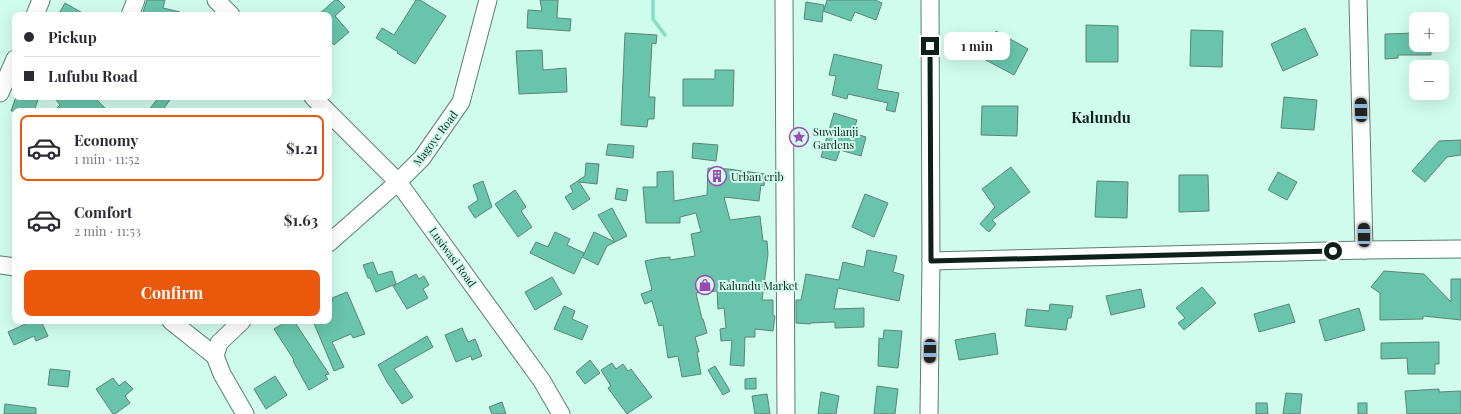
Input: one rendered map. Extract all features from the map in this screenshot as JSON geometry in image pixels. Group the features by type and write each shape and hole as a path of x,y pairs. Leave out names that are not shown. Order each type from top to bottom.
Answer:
{"street":[{"path":"36,12 41,0"},
{"path":"131,12 136,0"},
{"path":"216,0 228,12"},
{"name":"Magoye Road","path":"332,240 398,182 422,158 461,102 488,0"},
{"path":"784,0 786,414"},
{"path":"929,414 931,261 930,0"},
{"path":"1358,0 1364,250"},
{"path":"0,93 12,66"},
{"name":"Lusiwasi Road","path":"316,100 324,108"},
{"name":"Lusiwasi Road","path":"332,116 398,182 542,380 560,414"},
{"path":"931,261 1461,249"},
{"path":"0,265 12,267"},
{"path":"174,324 215,356 222,374 245,414"},
{"path":"215,356 219,342 239,324"}],"building":[{"path":"147,0 165,0 163,8 180,12 143,12"},
{"path":"335,0 338,0 345,7 335,16 349,32 334,45 332,43 332,12 321,12"},
{"path":"416,0 420,0 446,16 415,64 376,38 382,28 394,35"},
{"path":"540,0 558,0 557,18 571,19 570,31 527,28 528,10 542,11"},
{"path":"827,0 875,0 882,3 876,20 855,12 851,21 823,11 822,22 804,19 806,2 824,5 824,10"},
{"path":"65,3 81,12 60,12"},
{"path":"1086,25 1118,26 1118,62 1086,62"},
{"path":"1305,28 1318,55 1283,71 1271,44"},
{"path":"1191,30 1223,31 1222,67 1190,66"},
{"path":"996,31 1028,49 1014,75 982,58"},
{"path":"625,33 657,35 656,44 652,43 649,97 655,97 654,119 648,119 647,127 621,125"},
{"path":"1409,33 1409,52 1431,52 1431,55 1398,55 1398,58 1385,59 1385,34"},
{"path":"542,50 543,70 566,68 567,92 519,94 516,51"},
{"path":"834,54 882,65 877,89 899,93 895,112 886,110 888,103 848,94 847,99 832,95 836,76 829,75"},
{"path":"715,70 734,70 733,106 683,106 683,79 715,79"},
{"path":"1284,97 1317,100 1314,130 1281,128"},
{"path":"15,100 38,100 35,108 12,108"},
{"path":"56,100 97,100 105,108 57,108 60,105"},
{"path":"157,100 170,100 164,108 150,108"},
{"path":"982,106 1018,106 1017,136 981,135"},
{"path":"834,113 857,120 853,133 866,137 861,156 840,150 836,161 821,157"},
{"path":"1461,140 1461,155 1447,157 1425,182 1412,171 1439,141"},
{"path":"693,143 718,145 716,161 692,158"},
{"path":"608,144 634,146 633,158 606,155"},
{"path":"586,163 599,164 597,184 579,182 590,199 573,210 565,197 573,192 570,186 585,176"},
{"path":"1011,167 1030,192 992,220 996,224 989,232 980,224 995,207 982,189"},
{"path":"708,168 765,174 764,186 761,185 759,201 724,197 730,220 760,216 763,241 767,241 768,254 762,300 773,300 773,315 775,316 773,331 755,329 755,337 745,337 744,366 730,365 732,340 721,341 720,329 726,328 724,308 718,309 717,291 696,293 707,333 695,337 699,352 697,352 701,374 682,377 678,356 668,358 663,325 659,326 652,301 645,304 641,294 652,290 645,261 659,258 670,257 670,260 695,256 691,234 701,232 696,213 680,217 680,223 646,223 643,187 657,187 657,172 673,171 674,201 707,195"},
{"path":"1278,172 1297,182 1287,200 1268,190"},
{"path":"1179,175 1208,175 1209,211 1179,212"},
{"path":"483,181 492,207 475,218 468,207 478,200 473,185"},
{"path":"1097,181 1128,182 1127,218 1095,217"},
{"path":"617,188 628,190 626,201 615,199"},
{"path":"515,190 526,207 521,211 532,227 518,237 495,204"},
{"path":"865,194 888,203 874,237 852,227"},
{"path":"612,208 627,236 615,242 598,215"},
{"path":"555,232 570,239 567,245 584,253 583,256 594,232 615,242 607,246 598,265 582,257 574,274 530,253 536,242 548,247"},
{"path":"867,250 897,256 893,272 904,275 899,301 838,288 834,309 864,308 864,327 835,328 835,322 810,324 796,323 796,300 801,300 806,274 839,280 843,262 864,267"},
{"path":"373,262 378,275 392,271 396,284 376,292 363,265"},
{"path":"1384,271 1424,274 1451,302 1451,279 1461,279 1461,320 1423,316 1423,319 1380,320 1380,293 1371,287"},
{"path":"416,274 419,279 424,276 429,285 423,289 428,298 407,309 393,286"},
{"path":"552,277 562,294 535,310 525,292"},
{"path":"1202,287 1216,303 1184,330 1178,323 1185,318 1176,308"},
{"path":"1141,289 1145,307 1111,315 1106,296"},
{"path":"347,292 365,334 353,338 351,334 332,342 344,367 334,371 314,324 332,324 332,298"},
{"path":"1050,304 1073,306 1071,318 1068,318 1066,330 1025,326 1027,309 1049,311"},
{"path":"1289,304 1295,322 1259,332 1254,314"},
{"path":"564,306 575,311 572,319 588,326 582,340 554,329"},
{"path":"1359,308 1365,330 1325,341 1319,320"},
{"path":"25,324 42,324 48,336 36,341 34,336 14,345 8,332"},
{"path":"282,324 296,324 329,374 325,375 328,379 309,390 293,361 294,360 274,329"},
{"path":"462,328 468,342 475,339 482,356 472,360 471,356 456,362 445,335"},
{"path":"884,330 902,331 898,368 878,366 879,338 883,339"},
{"path":"995,333 998,354 959,360 955,340"},
{"path":"427,336 433,347 394,369 413,397 402,404 387,382 378,365"},
{"path":"1439,342 1439,364 1435,364 1435,374 1408,374 1407,358 1381,359 1381,343"},
{"path":"590,360 600,373 585,384 576,372"},
{"path":"612,363 616,369 623,364 628,371 631,369 652,397 627,414 608,388 611,386 601,370"},
{"path":"715,366 730,391 723,395 708,370"},
{"path":"50,369 70,371 68,387 48,385"},
{"path":"275,376 287,395 266,409 254,389"},
{"path":"113,378 119,386 125,381 133,389 125,396 130,403 115,414 113,414 96,389"},
{"path":"756,378 756,389 745,389 745,379"},
{"path":"877,386 898,389 895,414 874,414"},
{"path":"1439,389 1439,392 1461,391 1461,414 1407,414 1405,391"},
{"path":"821,392 839,396 836,414 818,414"},
{"path":"1286,393 1302,394 1300,414 1283,414"},
{"path":"767,394 770,414 755,414 752,396"},
{"path":"502,402 506,414 492,414 489,407"},
{"path":"1256,403 1267,403 1268,414 1256,414"},
{"path":"1358,403 1367,403 1367,414 1358,414"},
{"path":"5,404 36,408 36,414 4,414"}],"waterway":[{"path":"653,0 653,19 665,35"}],"place":[{"name":"Suwilanji Gardens","path":"799,137"},
{"name":"Urban crib","path":"717,176"},
{"name":"Kalundu Market","path":"705,285"}],"district":[{"name":"Kalundu","path":"1101,117"}],"route":[{"path":"930,46 931,261 1333,251"}]}
